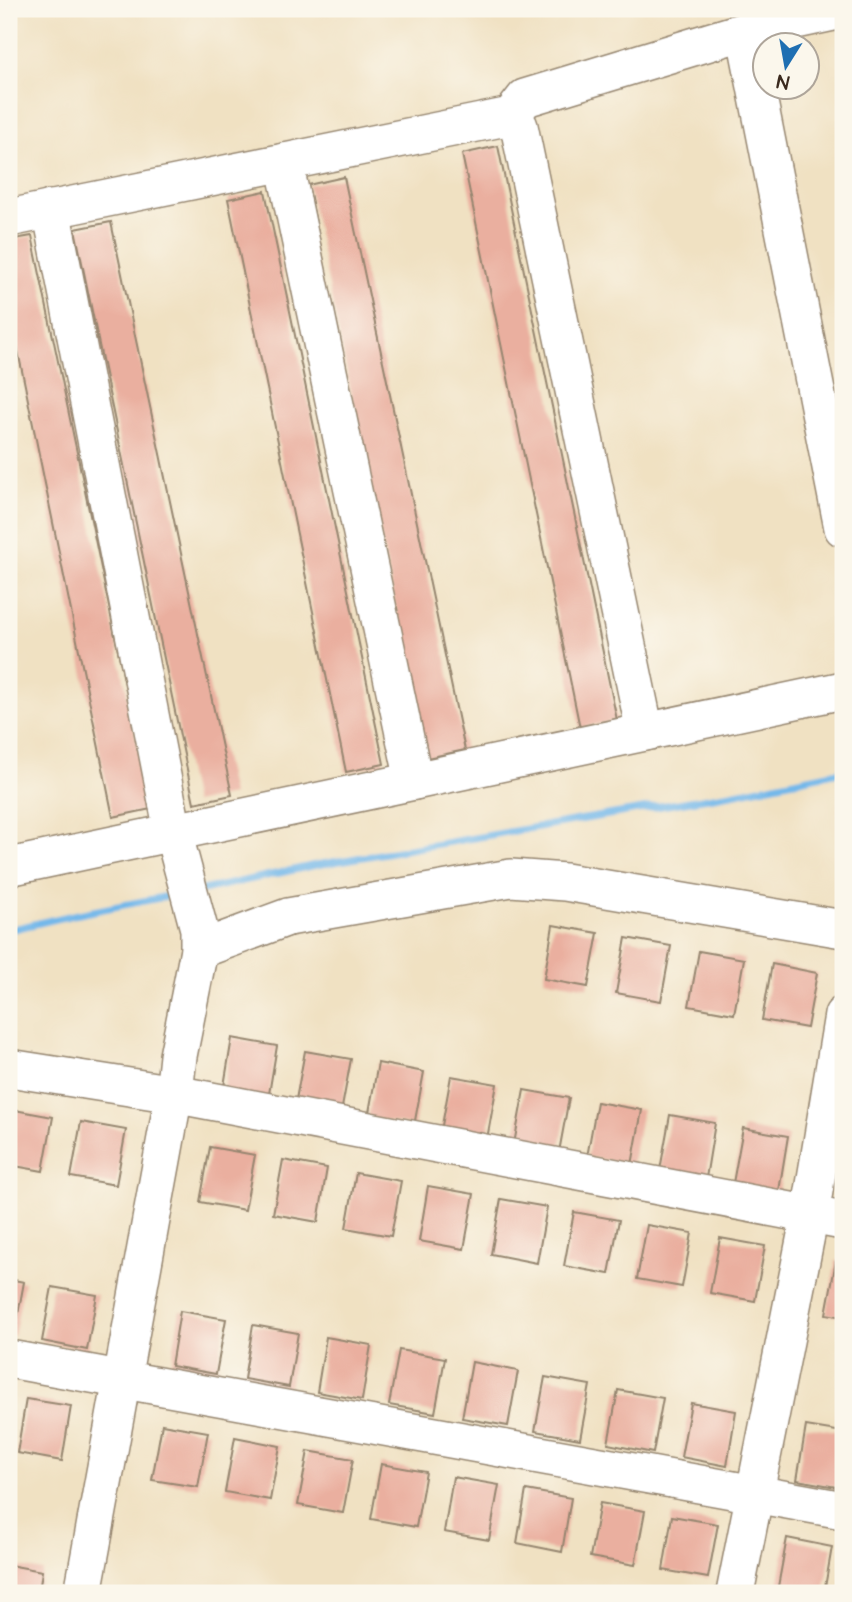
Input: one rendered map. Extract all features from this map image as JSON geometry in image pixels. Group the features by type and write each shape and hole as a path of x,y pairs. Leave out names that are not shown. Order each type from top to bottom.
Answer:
{"lane":[{"path":"9,218 511,116 525,97 745,31 843,10"},
{"path":"745,31 843,528"},
{"path":"511,116 519,126 645,732"},
{"path":"284,162 414,781"},
{"path":"51,209 176,842 199,940 124,1378 83,1593"},
{"path":"9,867 176,842 414,781 843,690"},
{"path":"199,940 288,917 511,878 565,882 843,929"},
{"path":"735,1593 753,1495 827,1218 843,1015"},
{"path":"9,1068 174,1094 827,1218"},
{"path":"9,1359 843,1510"}],"building":[{"path":"498,146 617,720 580,728 462,154"},
{"path":"344,177 465,750 427,758 308,185"},
{"path":"265,191 384,764 346,772 228,199"},
{"path":"111,222 232,795 194,803 75,229"},
{"path":"32,236 151,809 113,817 9,307 9,240"},
{"path":"553,925 598,933 588,987 544,979"},
{"path":"626,938 671,946 661,1001 616,993"},
{"path":"699,951 744,959 734,1014 689,1006"},
{"path":"772,964 817,973 807,1028 762,1020"},
{"path":"232,1038 277,1046 268,1100 223,1092"},
{"path":"305,1051 351,1059 341,1113 295,1105"},
{"path":"378,1063 424,1072 414,1126 368,1118"},
{"path":"451,1076 497,1084 487,1139 441,1131"},
{"path":"524,1090 569,1098 559,1152 514,1144"},
{"path":"597,1102 642,1110 632,1165 587,1157"},
{"path":"9,1109 53,1117 43,1171 9,1165"},
{"path":"670,1115 715,1123 706,1178 660,1170"},
{"path":"81,1122 126,1130 116,1185 71,1177"},
{"path":"743,1128 788,1136 779,1191 733,1183"},
{"path":"210,1147 255,1155 245,1210 200,1202"},
{"path":"283,1160 327,1168 318,1222 273,1214"},
{"path":"356,1173 401,1181 391,1236 346,1228"},
{"path":"428,1186 474,1194 464,1249 419,1241"},
{"path":"501,1199 547,1207 537,1263 491,1254"},
{"path":"574,1212 619,1220 609,1274 564,1266"},
{"path":"647,1225 692,1233 682,1287 637,1279"},
{"path":"720,1238 765,1246 755,1301 710,1293"},
{"path":"836,1261 843,1262 843,1317 826,1314"},
{"path":"9,1279 24,1282 14,1336 9,1335"},
{"path":"52,1287 97,1295 87,1350 42,1341"},
{"path":"180,1311 226,1319 216,1374 171,1366"},
{"path":"253,1325 298,1333 289,1387 244,1379"},
{"path":"326,1337 371,1345 362,1400 317,1392"},
{"path":"399,1350 445,1358 435,1413 389,1405"},
{"path":"472,1362 518,1371 508,1426 462,1418"},
{"path":"545,1377 590,1385 580,1439 535,1431"},
{"path":"618,1390 663,1398 653,1453 608,1444"},
{"path":"26,1399 71,1406 62,1461 17,1453"},
{"path":"691,1403 736,1411 727,1466 681,1457"},
{"path":"162,1424 208,1432 198,1487 152,1480"},
{"path":"806,1426 843,1432 842,1488 797,1480"},
{"path":"235,1437 280,1446 270,1500 225,1492"},
{"path":"308,1451 353,1459 343,1513 298,1505"},
{"path":"381,1464 426,1472 416,1527 371,1519"},
{"path":"453,1477 499,1485 489,1540 444,1532"},
{"path":"526,1490 571,1498 562,1552 517,1543"},
{"path":"600,1503 645,1511 635,1565 590,1557"},
{"path":"672,1516 718,1524 708,1578 663,1570"},
{"path":"787,1538 832,1547 824,1593 777,1592"},
{"path":"9,1565 42,1571 39,1593 9,1593"}],"waterway":[{"path":"198,891 316,865 731,794 843,771"},
{"path":"9,930 179,894"}]}
